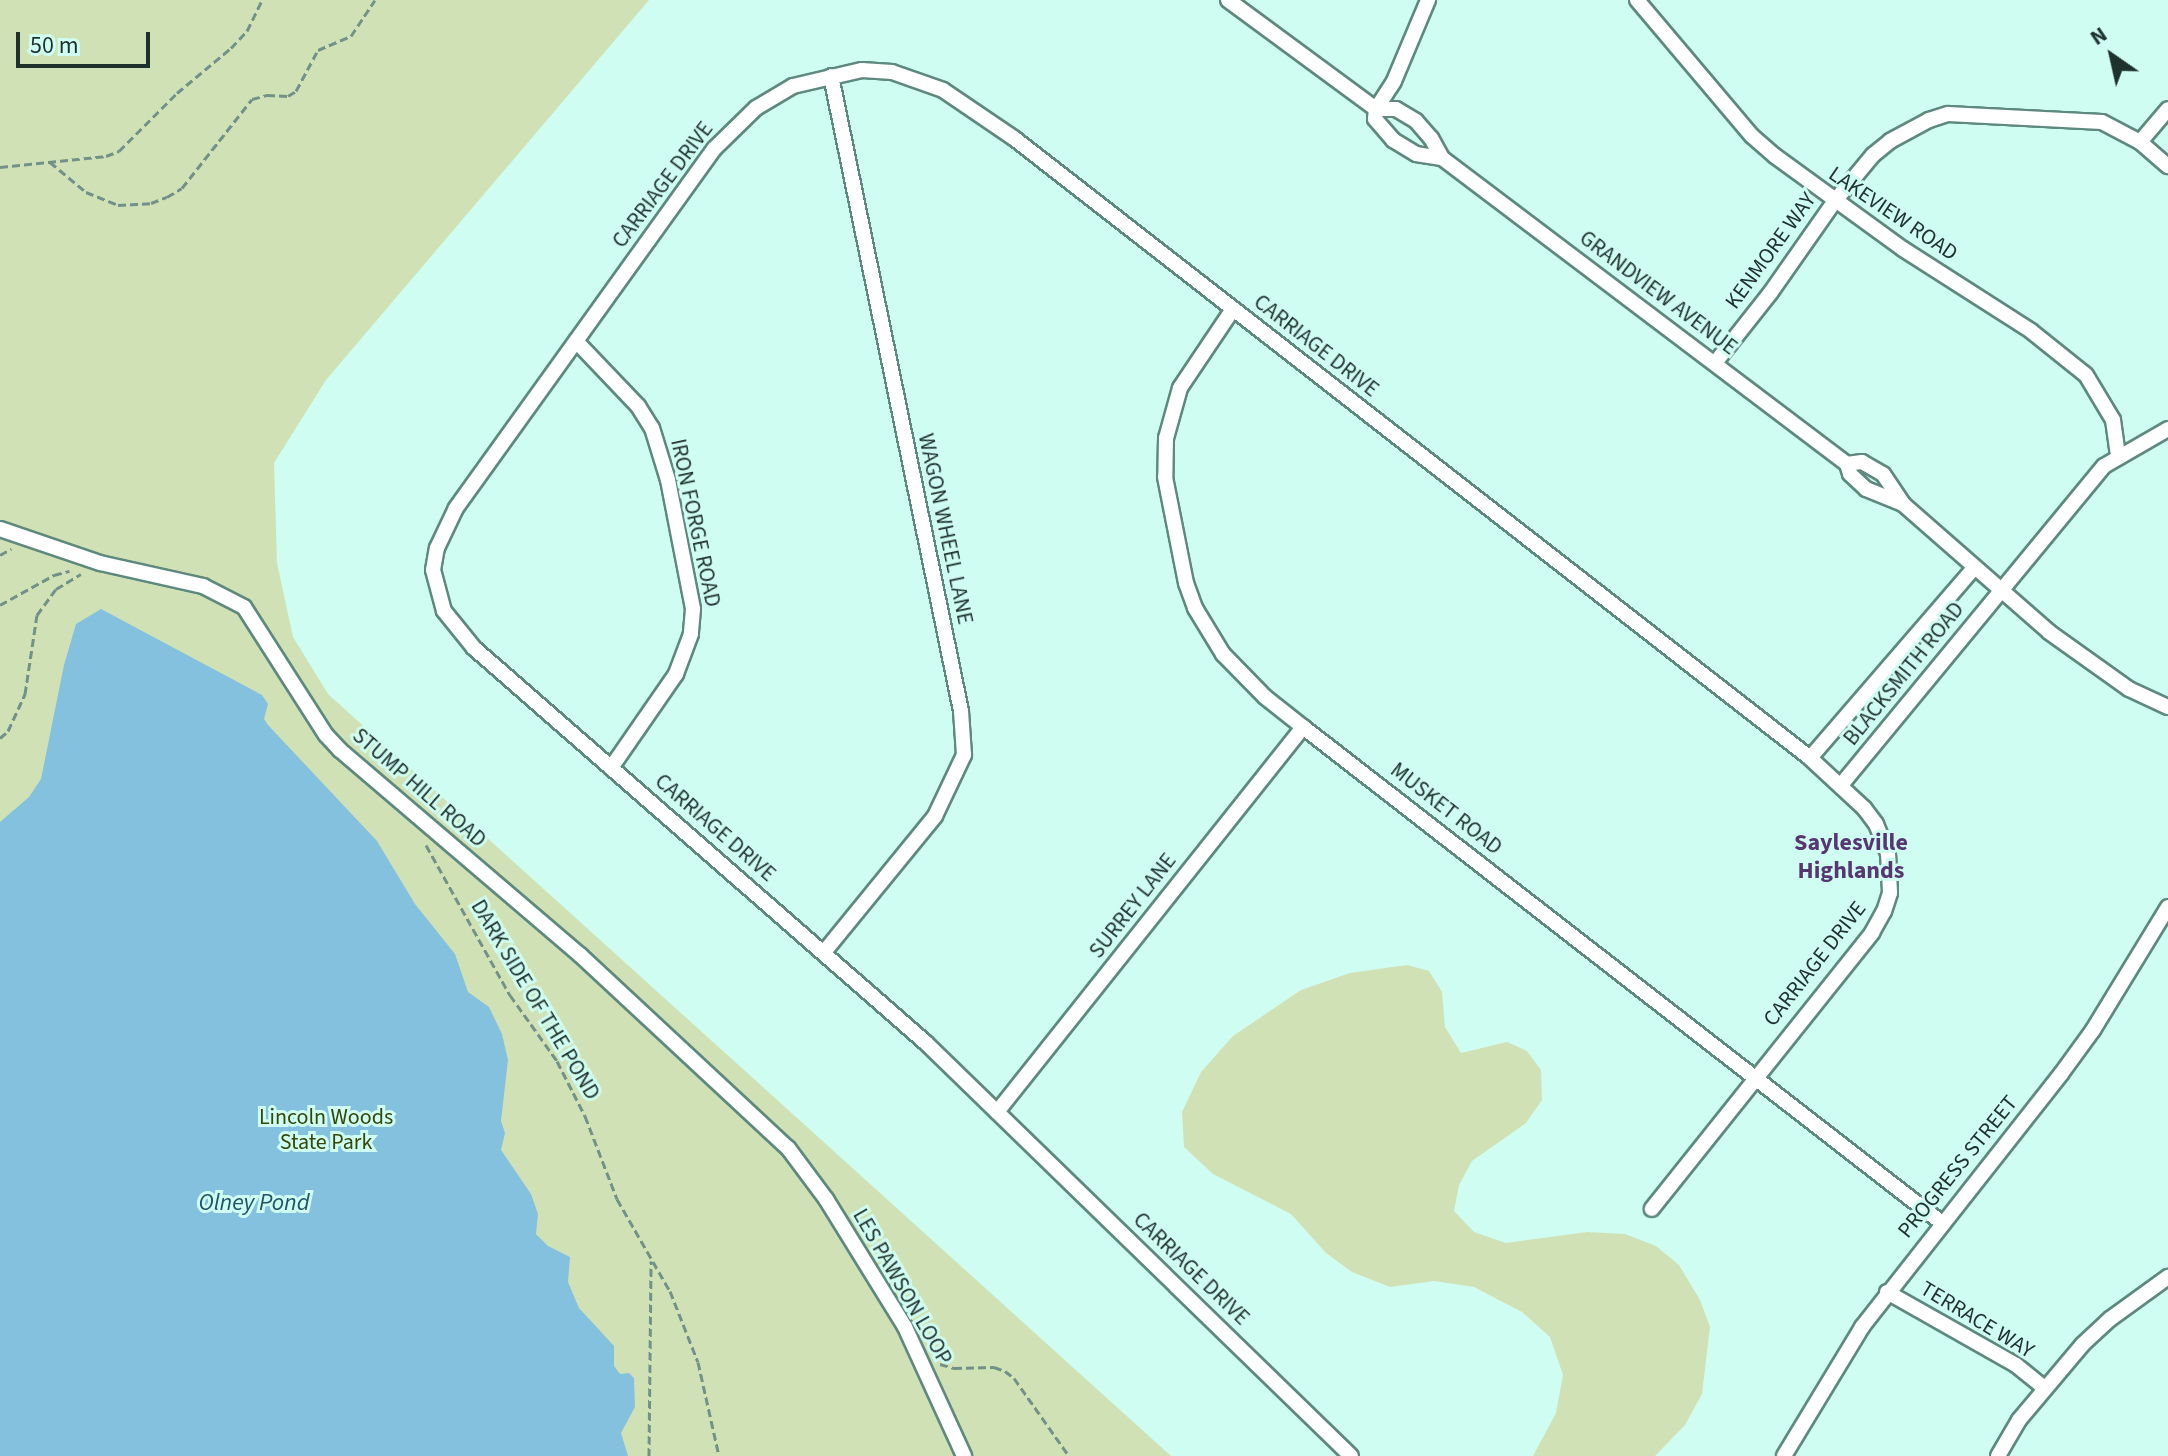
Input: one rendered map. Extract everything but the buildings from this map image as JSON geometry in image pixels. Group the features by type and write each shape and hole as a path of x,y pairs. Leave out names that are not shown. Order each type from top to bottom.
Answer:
{"street":[{"name":"GRANDVIEW AVENUE","path":"1228,0 1376,109 1396,109 1416,121 1431,138 1442,158 1847,464 1850,474 1866,489 1903,504"},
{"path":"1376,109 1394,81 1428,0"},
{"name":"LAKEVIEW ROAD","path":"1637,0 1752,136 1834,202 2065,356 2101,395 2113,420 2118,455"},
{"name":"CARRIAGE DRIVE","path":"1351,1456 997,1112 825,951 611,768 455,629 444,611 433,570 437,548 456,508 714,149 738,123 793,86 862,70 892,72 943,90 1015,139 1810,758 1864,808 1884,839 1891,872 1890,893 1872,933 1754,1077 1652,1209"},
{"name":"WAGON WHEEL LANE","path":"825,951 935,816 964,755 961,711 831,76"},
{"name":"GRANDVIEW AVENUE","path":"1376,109 1375,119 1393,140 1416,154 1442,158"},
{"path":"2140,142 2168,109"},
{"name":"KENMORE WAY","path":"1715,363 1771,292 1834,202 1890,141 1929,120 1948,114 2102,122 2140,142 2168,166"},
{"name":"MUSKET ROAD","path":"1233,309 1180,388 1166,438 1165,477 1186,583 1195,608 1223,654 1265,697 1942,1223"},
{"name":"IRON FORGE ROAD","path":"576,341 638,406 652,428 668,480 693,609 691,634 676,674 611,768"},
{"name":"BLACKSMITH ROAD","path":"1841,785 2104,466 2118,455 2168,429"},
{"name":"GRANDVIEW AVENUE","path":"1847,464 1862,462 1883,474 1903,504 2083,659 2129,689 2168,707"},
{"name":"STUMP HILL ROAD","path":"0,529 100,563 203,586 244,607 326,735 340,750 580,955 788,1148"},
{"name":"BLACKSMITH ROAD","path":"1810,758 1974,568"},
{"name":"SURREY LANE","path":"997,1112 1303,727"},
{"name":"PROGRESS STREET","path":"1784,1456 1831,1376 1887,1292 2085,1041 2168,907"},
{"name":"LES PAWSON LOOP","path":"788,1148 863,1257 920,1359 964,1456"},
{"path":"1998,1456 2044,1388 2110,1319 2168,1277"},
{"name":"TERRACE WAY","path":"1887,1292 2016,1365 2044,1388"}],"path":[{"path":"0,167 106,156 119,151 177,93 239,39 262,0"},
{"path":"50,162 86,192 118,205 151,203 167,197 182,188 252,99 267,95 288,96 296,91 318,50 351,36 375,0"},
{"path":"0,605 54,575 100,563"},
{"path":"0,738 8,731 25,694 37,615 56,589 100,563"},
{"name":"DARK SIDE OF THE POND","path":"426,844 510,995 557,1061 585,1116 617,1199 670,1291 698,1362 719,1456"},
{"path":"649,1456 651,1257"},
{"path":"920,1359 954,1368 994,1367 1005,1371 1014,1378 1069,1456"}],"green space":[{"name":"Lincoln Woods State Park","path":"0,0 649,0 326,380 274,463 277,563 293,637 328,694 1171,1456 0,1456"},
{"path":"1407,965 1429,971 1442,992 1445,1027 1461,1053 1507,1042 1527,1051 1541,1070 1542,1100 1526,1123 1472,1161 1459,1185 1454,1211 1474,1232 1506,1243 1587,1232 1625,1234 1656,1246 1679,1265 1700,1300 1710,1327 1702,1394 1685,1425 1655,1456 1533,1456 1556,1413 1563,1375 1550,1337 1522,1312 1474,1287 1434,1281 1390,1287 1352,1272 1326,1253 1291,1214 1213,1174 1184,1147 1182,1112 1201,1072 1233,1036 1301,990 1350,973"}],"water":[{"name":"Olney Pond","path":"101,609 262,695 268,704 264,719 268,725 377,841 415,904 455,954 468,992 489,1007 502,1034 508,1060 501,1121 505,1133 501,1150 531,1194 538,1214 536,1234 548,1246 570,1257 568,1282 579,1308 614,1346 614,1366 620,1374 629,1373 634,1378 635,1407 621,1433 628,1456 0,1456 0,822 29,797 41,779 64,665 76,624"}],"district":[{"name":"Saylesville Highlands","path":"1851,857"}]}
